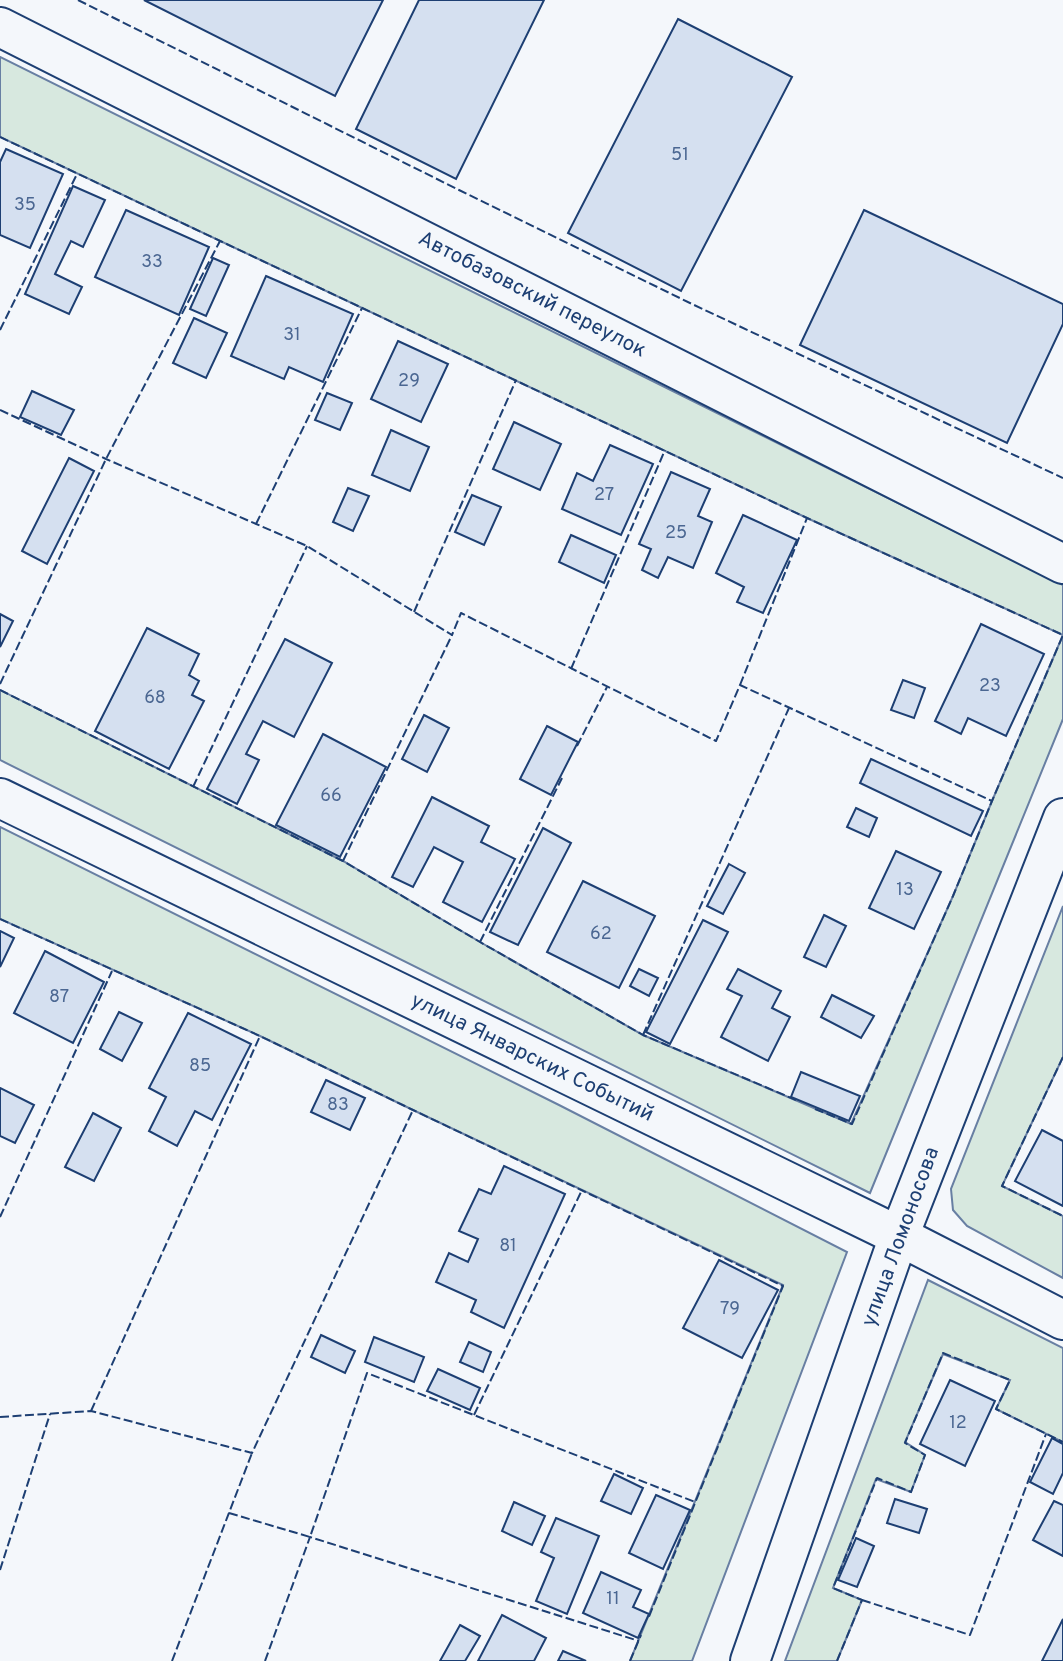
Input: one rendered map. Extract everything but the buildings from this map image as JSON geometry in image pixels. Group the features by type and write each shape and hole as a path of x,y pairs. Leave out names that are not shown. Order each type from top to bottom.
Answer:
{"street":[{"name":"Автобазовский переулок","path":"0,27 1063,564"},
{"name":"улица Январских Событий","path":"0,798 899,1236 1063,1320"},
{"name":"улица Ломоносова","path":"750,1661 899,1236 1063,818"}],"shaded area":[{"path":"0,57 1063,585 1063,635 807,518 0,137"},
{"path":"1063,635 1063,719 870,1193 0,760 0,690 343,861 643,1035 851,1124 953,896"},
{"path":"0,827 559,1105 847,1252 692,1661 630,1661 783,1285 260,1036 0,919"},
{"path":"1063,906 1063,1057 1002,1186 1063,1216 1063,1278 967,1226 953,1210 951,1189"},
{"path":"928,1280 1063,1348 1063,1442 996,1409 1010,1380 943,1354 905,1442 925,1455 911,1492 876,1479 833,1588 862,1600 837,1661 785,1661"}],"fence":[{"path":"78,0 692,304 1063,478"},
{"path":"0,137 807,518 1063,635 953,896 852,1124 815,1109"},
{"path":"0,330 77,174"},
{"path":"0,684 106,459 220,241"},
{"path":"256,524 362,308"},
{"path":"414,612 516,380"},
{"path":"0,410 307,546 452,635 461,613 716,741 740,685 992,801"},
{"path":"571,669 665,450"},
{"path":"740,685 807,518"},
{"path":"193,787 307,546"},
{"path":"343,861 452,635"},
{"path":"577,746 607,687"},
{"path":"0,690 343,861 643,1035 796,1100"},
{"path":"643,1035 789,708"},
{"path":"480,942 562,778"},
{"path":"0,919 260,1036 783,1286 648,1619"},
{"path":"0,1217 112,971"},
{"path":"91,1411 260,1036"},
{"path":"1063,1057 1002,1186 1063,1216"},
{"path":"0,1417 91,1411 252,1453 413,1110"},
{"path":"474,1415 582,1190"},
{"path":"837,1661 862,1600 833,1588 877,1478 911,1492 925,1455 905,1443 943,1353 1010,1380 996,1409 1063,1442"},
{"path":"229,1513 310,1537 367,1373 695,1502"},
{"path":"0,1570 50,1414"},
{"path":"862,1600 970,1635 1046,1434"},
{"path":"172,1661 252,1453"},
{"path":"265,1661 310,1537 639,1641"},
{"path":"630,1661 641,1635"}]}
